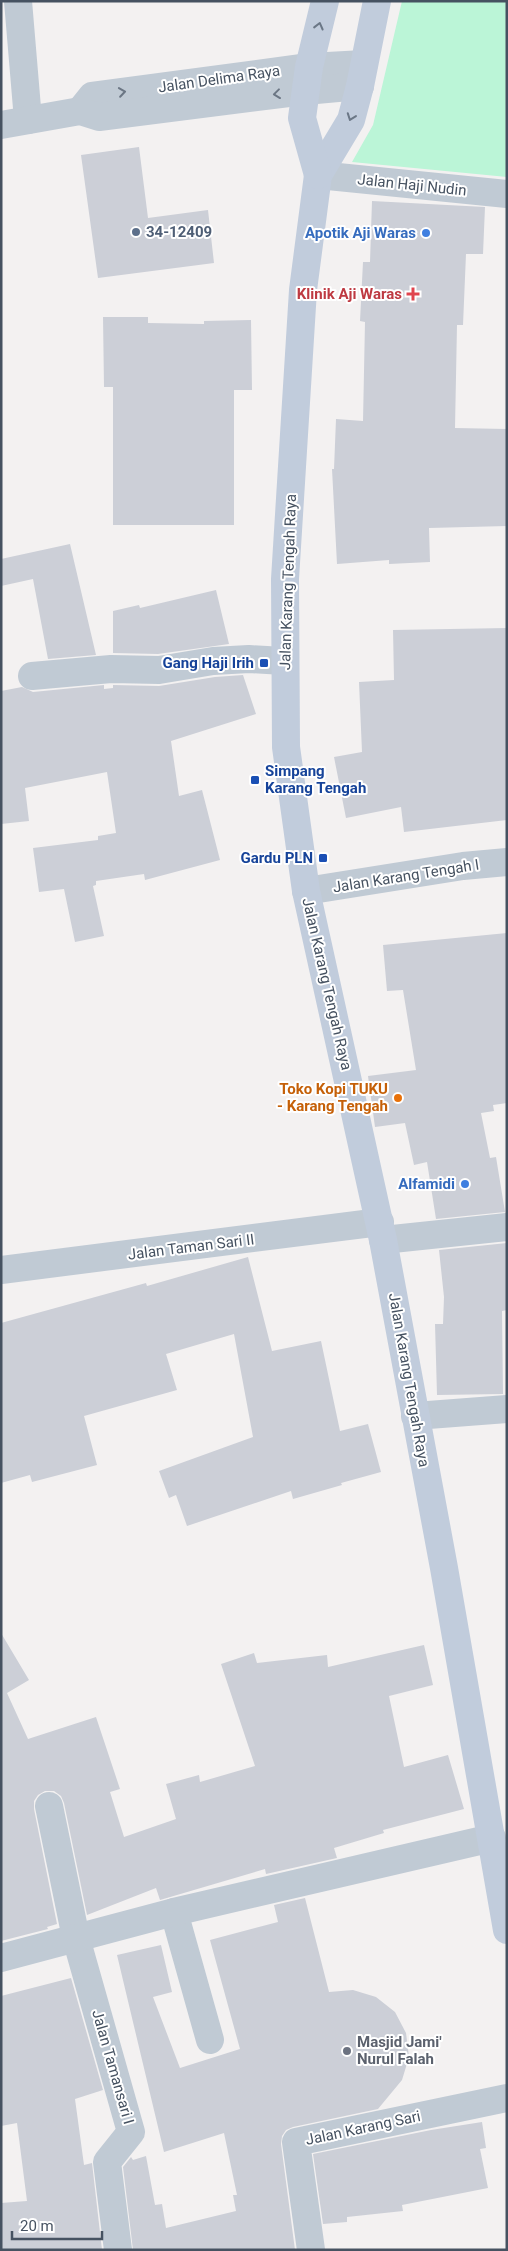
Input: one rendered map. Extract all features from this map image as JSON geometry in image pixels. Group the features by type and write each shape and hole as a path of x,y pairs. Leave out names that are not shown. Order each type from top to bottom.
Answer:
{"main road":[{"name":"Jalan Karang Tengah Raya","path":"325,1 307,79 302,118 318,176 303,290 285,579 286,747 306,891 382,1231 507,1930"},
{"name":"Jalan Karang Tengah Raya","path":"318,176 351,120 377,1"}],"street":[{"path":"18,1 57,115"},
{"name":"Jalan Delima Raya","path":"1,124 57,115 99,117 307,79 362,75"},
{"name":"Jalan Haji Nudin","path":"318,176 507,194"},
{"path":"32,676 111,668 159,670 213,661 249,659 284,661"},
{"name":"Jalan Karang Tengah I","path":"306,891 463,866 507,862"},
{"name":"Jalan Taman Sari II","path":"1,1270 382,1231 507,1227"},
{"path":"415,1416 507,1409"},
{"name":"Jalan Tamansari I","path":"49,1806 76,1938 131,2132 107,2162 118,2250"},
{"path":"1,1958 174,1912 492,1838"},
{"path":"174,1912 210,2040"},
{"name":"Jalan Karang Sari","path":"311,2250 296,2142 507,2098"}],"green space":[{"path":"402,1 507,1 507,177 352,162 373,125"}],"building":[{"path":"139,147 148,218 208,210 214,263 98,278 81,155"},
{"path":"372,201 485,207 483,254 466,254 463,325 457,325 455,428 507,429 507,526 429,528 430,562 389,564 389,560 337,564 332,469 334,469 336,419 363,421 365,322 360,321 363,262 370,262"},
{"path":"103,317 148,317 148,323 204,324 204,321 251,320 252,390 234,390 234,525 113,525 113,387 104,387"},
{"path":"70,544 96,655 48,659 33,579 1,586 1,559"},
{"path":"216,590 229,644 158,654 113,653 113,611 139,605 140,608"},
{"path":"507,628 507,820 404,832 401,807 346,818 334,757 362,752 359,682 394,680 393,630"},
{"path":"243,675 256,714 171,741 179,796 202,790 220,860 145,880 144,874 96,881 96,885 93,886 104,936 75,942 64,889 39,892 33,848 98,840 98,836 116,833 107,772 25,788 29,821 1,824 1,691 22,687 33,692 104,685 104,689 113,688 113,685 159,686 215,677"},
{"path":"507,933 507,1103 493,1105 494,1111 481,1113 490,1158 496,1157 505,1212 436,1219 427,1162 414,1165 405,1123 375,1127 368,1076 416,1070 403,990 387,991 383,945"},
{"path":"507,1243 507,1310 502,1311 503,1394 437,1395 435,1324 443,1324 444,1297 439,1250"},
{"path":"248,1257 272,1351 321,1341 340,1431 368,1424 381,1472 293,1499 291,1491 187,1526 176,1495 169,1498 159,1471 253,1437 234,1334 166,1354 177,1390 84,1416 97,1465 32,1482 30,1475 1,1483 1,1323 146,1283 147,1286"},
{"path":"1,1633 29,1680 7,1693 28,1739 96,1717 120,1789 110,1792 124,1837 176,1819 166,1784 199,1775 200,1782 255,1766 221,1664 254,1653 257,1663 327,1655 328,1667 424,1645 433,1685 389,1696 404,1767 448,1755 464,1809 383,1830 384,1833 334,1848 337,1858 266,1874 265,1869 160,1900 156,1888 87,1915 64,1803 61,1796 54,1791 45,1791 38,1795 34,1801 34,1809 57,1924 47,1927 48,1929 1,1941"},
{"path":"305,1898 329,1992 353,1990 376,1997 395,2012 406,2033 409,2057 402,2080 378,2109 293,2127 286,2130 282,2136 281,2144 295,2250 133,2250 123,2167 131,2157 133,2160 146,2156 155,2205 162,2204 166,2228 236,2211 233,2195 237,2195 224,2133 164,2152 117,1955 161,1945 172,1992 153,1997 180,2068 240,2049 210,1940 278,1922 274,1905"},
{"path":"71,1978 103,2090 75,2099 84,2165 92,2163 102,2250 1,2250 1,2203 27,2201 17,2123 1,2126 1,1996"},
{"path":"482,2122 486,2148 480,2149 488,2188 402,2205 403,2211 347,2217 347,2222 323,2224 313,2154 431,2130"}],"place":[{"name":"34-12409","path":"136,232"},
{"name":"Apotik Aji Waras","path":"426,233"},
{"name":"Klinik Aji Waras","path":"413,294"},
{"name":"Gang Haji Irih","path":"264,663"},
{"name":"Simpang Karang Tengah","path":"255,780"},
{"name":"Gardu PLN","path":"323,858"},
{"name":"Toko Kopi TUKU - Karang Tengah","path":"398,1098"},
{"name":"Alfamidi","path":"465,1184"},
{"name":"Masjid Jami' Nurul Falah","path":"347,2051"}]}
